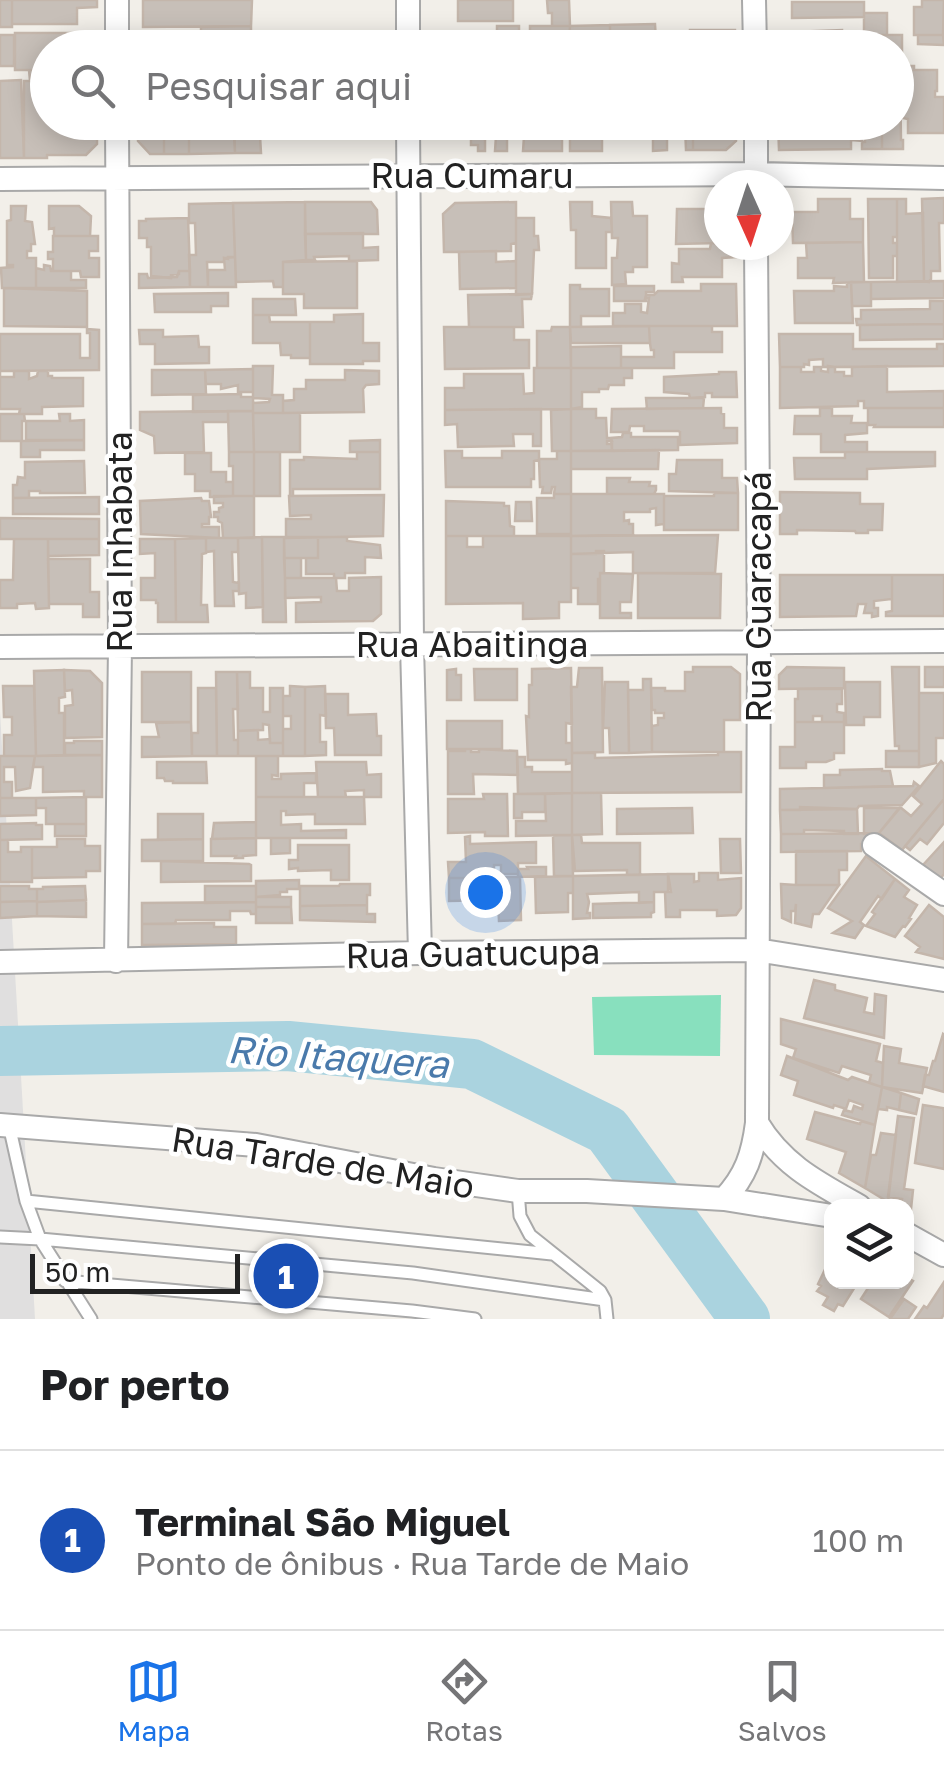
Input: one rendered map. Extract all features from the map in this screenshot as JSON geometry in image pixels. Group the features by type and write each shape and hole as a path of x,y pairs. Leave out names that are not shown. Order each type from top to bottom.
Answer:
{"street":[{"path":"117,0 117,30"},
{"path":"408,0 408,30"},
{"path":"754,0 755,30"},
{"name":"Rua Inhabata","path":"116,962 120,646 117,140"},
{"path":"408,140 412,645 420,953"},
{"path":"756,140 756,170"},
{"name":"Rua Cumaru","path":"0,179 408,176 704,179"},
{"name":"Rua Cumaru","path":"794,180 944,178"},
{"name":"Rua Guaracapá","path":"714,1199 737,1186 746,1171 758,1123 756,260"},
{"name":"Rua Abaitinga","path":"0,647 944,641"},
{"path":"874,845 944,894"},
{"name":"Rua Guatucupa","path":"0,962 756,950 944,980"},
{"path":"758,1123 783,1158 847,1199"},
{"name":"Rua Tarde de Maio","path":"4,1125 256,1145 518,1191 714,1199 824,1215"},
{"path":"914,1238 944,1255"}],"lane":[{"path":"4,1125 40,1239 91,1319"},
{"path":"518,1191 520,1216 530,1235 600,1291 607,1319"},
{"path":"26,1202 552,1254"},
{"path":"0,1237 413,1273 605,1300"},
{"path":"65,1281 476,1319"}],"shaded area":[{"path":"0,712 35,1319 0,1319"}],"green space":[{"path":"721,995 720,1056 594,1055 592,997"}],"building":[{"path":"0,0 12,0 12,27 0,27"},
{"path":"12,0 97,0 97,7 77,8 77,24 12,24"},
{"path":"143,0 252,0 251,26 143,27"},
{"path":"458,0 513,0 513,21 458,21"},
{"path":"547,0 569,0 570,26 552,26"},
{"path":"922,0 944,0 943,35 914,35 914,7 922,7"},
{"path":"792,2 864,2 864,17 792,18"},
{"path":"864,13 887,13 887,30 864,30"},
{"path":"655,24 655,30 610,30 610,25"},
{"path":"610,25 610,30 570,30 570,26"},
{"path":"251,26 251,30 201,30"},
{"path":"497,26 519,26 519,30 497,30"},
{"path":"530,26 570,26 570,30 530,30"},
{"path":"15,33 30,33 30,70 15,70"},
{"path":"0,35 14,35 14,66 0,66"},
{"path":"918,35 943,35 944,45 918,44"},
{"path":"914,70 937,70 935,97 944,97 944,133 914,133"},
{"path":"21,80 24,158 0,158 0,81"},
{"path":"24,81 30,81 30,140 97,140 86,155 24,158"},
{"path":"164,140 164,154 150,154 138,141"},
{"path":"164,140 189,140 189,154 164,154"},
{"path":"189,140 235,140 235,153 189,154"},
{"path":"234,140 260,140 261,153 235,153"},
{"path":"471,140 485,140 485,151 478,151 478,145 471,145"},
{"path":"496,140 507,140 507,151 495,151"},
{"path":"524,140 562,140 562,151 523,151"},
{"path":"570,140 602,140 602,151 570,151"},
{"path":"653,140 667,140 667,150 653,151"},
{"path":"686,140 693,140 693,150 686,150"},
{"path":"693,140 736,140 726,150 693,150"},
{"path":"779,140 851,140 851,149 779,150"},
{"path":"882,140 903,140 903,149 882,149"},
{"path":"882,140 882,149 862,149 865,142"},
{"path":"944,198 944,223 939,223 940,271 931,271 929,282 924,281 922,199"},
{"path":"818,199 850,199 850,219 863,219 863,242 794,243 794,212 818,212"},
{"path":"868,199 897,199 893,278 869,278"},
{"path":"897,199 906,199 906,214 923,213 924,281 897,282"},
{"path":"305,202 371,202 377,210 378,234 305,234"},
{"path":"305,202 306,260 283,262 283,287 274,287 273,281 236,282 233,203"},
{"path":"516,202 516,243 511,244 511,251 444,252 443,214 455,203"},
{"path":"570,202 592,202 592,216 611,218 612,232 606,232 606,268 576,268 576,230 571,230"},
{"path":"611,202 632,202 633,216 647,216 647,267 633,267 633,272 625,272 626,284 612,285 612,258 617,258 618,238 612,238"},
{"path":"233,203 235,257 207,262 208,287 190,287 189,255 196,255 195,223 189,223 189,204"},
{"path":"11,206 26,206 25,221 32,222 35,244 27,251 27,258 36,258 36,288 2,288 1,268 13,267 7,265"},
{"path":"49,206 79,206 91,216 90,236 54,236 54,228 49,229"},
{"path":"677,209 704,209 704,243 676,244"},
{"path":"188,218 190,271 179,271 171,278 151,276 151,247 147,247 147,238 139,238 139,221"},
{"path":"516,218 534,218 534,236 538,236 532,294 516,295"},
{"path":"363,233 363,248 378,247 378,260 349,261 349,256 306,260 305,234"},
{"path":"53,236 98,236 98,251 89,251 89,258 99,258 99,277 81,277 80,271 53,271 53,259 48,259 48,252 53,252"},
{"path":"863,242 864,282 798,278 798,258 807,258 806,243"},
{"path":"679,249 704,249 704,260 722,260 722,277 682,277 683,282 672,282 672,263 679,264"},
{"path":"496,251 496,262 516,261 516,288 460,289 459,252"},
{"path":"235,257 236,287 208,287 208,270 225,270 224,258"},
{"path":"357,261 357,308 304,308 304,294 283,294 283,262"},
{"path":"44,265 50,266 51,271 71,271 71,280 86,280 86,288 36,288 36,268 44,270"},
{"path":"179,271 190,271 190,287 139,288 139,274 147,274 148,278 177,277"},
{"path":"944,281 944,298 871,299 871,282"},
{"path":"851,282 871,282 871,306 852,306"},
{"path":"851,282 853,323 795,323 794,291 834,291 834,286 847,287"},
{"path":"701,284 736,284 737,326 613,326 613,313 625,313 625,304 641,304 641,312 647,313 646,295 658,291 701,291"},
{"path":"570,285 609,289 609,316 581,316 581,327 570,327"},
{"path":"614,286 654,286 654,292 646,292 646,301 614,301"},
{"path":"4,288 87,291 87,327 4,326"},
{"path":"228,293 228,306 211,306 211,312 155,312 154,294"},
{"path":"532,294 531,299 522,299 523,327 469,327 468,295"},
{"path":"253,299 295,299 296,315 253,315"},
{"path":"930,301 944,301 944,324 857,325 861,310 930,309"},
{"path":"363,314 363,343 379,343 379,361 310,364 310,322 334,322 334,315"},
{"path":"253,315 269,315 270,322 310,322 310,358 281,355 280,343 253,343"},
{"path":"944,324 944,339 860,340 860,325"},
{"path":"649,326 650,343 571,343 570,327"},
{"path":"649,326 712,326 712,332 722,332 722,352 674,352 674,368 621,368 621,357 654,357"},
{"path":"444,327 514,327 514,340 529,340 529,368 445,369"},
{"path":"552,327 570,327 571,368 537,368 537,331 551,331"},
{"path":"87,329 99,330 99,370 0,371 0,334 80,334 80,358 90,358"},
{"path":"139,330 163,330 163,337 198,336 199,347 209,347 209,363 155,364 155,344 140,344"},
{"path":"779,334 853,334 853,349 937,349 937,344 944,344 944,366 823,367 823,359 809,360 804,367 780,367"},
{"path":"621,346 621,368 571,368 571,347"},
{"path":"253,366 273,366 272,395 283,395 283,413 253,413 253,403 270,399 253,398"},
{"path":"828,366 835,367 835,372 844,372 844,376 852,376 852,367 887,366 887,392 944,391 944,408 864,408 864,401 858,401 858,406 780,408 780,367 801,367 801,372 814,372 814,367 821,367 821,371 828,372"},
{"path":"534,368 571,368 571,409 445,410 445,388 464,388 464,374 523,374 524,394 534,393"},
{"path":"571,368 632,368 632,378 624,378 624,385 609,385 599,392 582,392 582,407 571,409"},
{"path":"253,369 253,392 238,392 238,385 221,389 221,384 206,384 205,370"},
{"path":"152,370 205,370 206,394 152,395"},
{"path":"345,370 379,371 379,384 363,389 364,412 283,413 283,401 294,400 294,389 306,389 306,380 345,380"},
{"path":"14,371 29,371 29,379 37,376 38,371 48,371 52,378 83,378 83,406 42,407 42,414 0,409 0,377 14,377"},
{"path":"736,372 737,397 712,397 712,393 705,393 705,397 690,398 689,394 664,392 664,377"},
{"path":"193,395 253,397 253,411 193,412"},
{"path":"646,398 704,398 703,408 647,409"},
{"path":"721,408 724,428 737,428 737,443 680,445 680,432 644,431 644,426 630,426 629,432 611,432 612,409"},
{"path":"820,408 832,408 832,416 852,416 851,423 867,423 867,433 845,435 845,442 867,442 867,452 821,452 821,434 794,434 795,416 820,416"},
{"path":"868,408 944,408 944,427 874,427 868,425"},
{"path":"541,409 541,446 533,446 533,434 513,434 514,446 458,447 457,424 445,425 445,410"},
{"path":"571,409 571,451 552,451 551,410"},
{"path":"571,409 596,409 596,418 606,418 607,438 612,441 607,444 612,444 612,451 571,451"},
{"path":"228,411 253,411 254,452 229,452"},
{"path":"228,411 228,422 203,422 204,452 155,453 154,436 140,430 140,412"},
{"path":"253,413 300,413 300,452 254,452"},
{"path":"0,414 24,414 22,441 0,441"},
{"path":"59,414 70,414 70,421 84,420 84,440 26,440 26,421 60,421"},
{"path":"623,433 631,433 631,437 678,437 678,450 612,451 611,438 622,437"},
{"path":"84,440 84,450 40,450 40,457 21,457 21,441"},
{"path":"380,440 380,452 350,452 350,441"},
{"path":"659,450 658,469 571,469 571,451"},
{"path":"445,451 462,451 462,458 502,458 502,451 539,451 539,460 534,461 531,487 446,487"},
{"path":"557,451 571,451 571,494 554,494 555,487 551,493 542,493 540,487 539,459 557,459"},
{"path":"229,452 254,452 254,496 233,496"},
{"path":"254,452 280,452 280,496 254,496"},
{"path":"357,452 380,452 380,489 293,489 290,496 290,460 357,459"},
{"path":"845,452 935,452 935,466 867,469 867,479 795,479 794,458 845,458"},
{"path":"185,453 211,453 211,472 226,472 226,482 233,482 233,496 210,497 210,491 195,491 195,474 185,474"},
{"path":"677,460 722,460 722,478 737,478 738,493 669,491 669,474 676,474"},
{"path":"84,461 85,493 29,491 29,498 13,498 13,485 17,485 18,477 25,478 25,462"},
{"path":"607,478 650,482 649,486 656,486 656,490 654,494 607,494"},
{"path":"780,492 860,493 860,504 883,504 882,530 797,530 797,534 780,534"},
{"path":"738,493 738,530 664,530 664,496"},
{"path":"554,494 571,494 571,534 537,534 537,498 554,498"},
{"path":"571,494 664,494 664,524 656,525 656,508 650,512 624,512 624,521 633,524 633,535 571,536"},
{"path":"384,495 383,536 286,538 286,519 311,519 311,515 290,516 289,496"},
{"path":"214,496 254,496 254,538 223,538 222,523 214,512 219,512 223,503 214,503"},
{"path":"99,497 99,514 13,514 13,498"},
{"path":"140,501 209,501 211,517 209,524 202,527 219,527 219,538 141,534"},
{"path":"446,501 504,503 509,506 514,536 446,536"},
{"path":"516,502 531,502 532,521 515,521"},
{"path":"0,518 99,519 99,539 0,539"},
{"path":"718,535 715,573 633,573 633,552 571,554 571,536"},
{"path":"446,536 467,536 467,547 483,547 483,536 571,536 571,602 559,602 559,618 523,619 523,603 446,604"},
{"path":"262,537 263,607 246,608 246,593 239,594 238,538"},
{"path":"262,537 284,537 286,622 263,622"},
{"path":"284,537 318,537 318,558 284,558"},
{"path":"318,537 347,537 347,541 380,545 381,558 365,557 365,573 345,573 345,578 306,574 306,558 318,558"},
{"path":"206,538 201,605 207,605 208,622 176,622 175,539"},
{"path":"206,538 238,538 238,552 232,552 233,582 239,583 239,591 233,591 234,606 215,606 214,551 206,552"},
{"path":"14,539 48,539 49,608 36,609 35,603 0,608 0,580 13,580"},
{"path":"48,539 99,539 99,555 48,556"},
{"path":"140,539 175,539 176,622 158,622 156,600 141,600 141,578 155,578 155,553 140,554"},
{"path":"604,551 598,604 578,604 578,588 571,588 571,554"},
{"path":"284,558 301,558 301,578 285,578"},
{"path":"48,559 90,559 90,592 99,592 99,617 83,617 83,604 49,604"},
{"path":"600,573 633,574 631,602 620,602 620,613 631,613 631,618 600,618"},
{"path":"638,573 721,574 720,618 638,618"},
{"path":"780,575 892,575 892,599 874,601 878,616 872,617 872,613 864,613 866,604 858,604 856,616 780,617"},
{"path":"892,575 944,575 944,616 886,616 886,612 892,611"},
{"path":"381,577 381,614 373,621 296,622 296,603 321,602 321,597 285,598 285,578 336,578 337,591 349,591 349,578"},
{"path":"693,667 731,667 740,674 740,720 724,720 724,752 652,752 652,726 658,725 658,718 664,718 664,713 652,710 651,688 685,691 685,672 693,672"},
{"path":"787,667 844,668 844,688 779,689 779,675"},
{"path":"892,667 919,667 919,751 899,751 899,746 895,746"},
{"path":"925,667 944,667 944,687 925,687"},
{"path":"571,668 572,724 566,723 566,743 572,743 572,763 528,760 526,716 529,717 532,669"},
{"path":"579,668 602,668 603,752 572,753 571,687 577,687"},
{"path":"456,669 456,675 461,675 461,700 447,700 447,670"},
{"path":"474,669 517,669 517,700 475,700"},
{"path":"64,670 90,671 102,683 102,737 65,738 65,706 73,705 72,690 65,691"},
{"path":"64,670 65,697 59,698 59,713 64,713 64,755 36,756 34,671"},
{"path":"142,672 191,672 191,722 142,722"},
{"path":"216,672 237,672 238,709 233,709 238,756 217,756"},
{"path":"237,672 250,672 250,688 263,688 263,712 270,712 270,688 283,688 283,743 270,743 269,725 263,724 263,730 238,731"},
{"path":"643,679 651,679 652,752 629,753 628,690 643,690"},
{"path":"605,682 628,682 629,753 610,753 609,728 603,728"},
{"path":"845,682 880,682 880,717 864,717 864,725 846,725"},
{"path":"3,686 34,686 36,756 4,756 4,735 12,735 12,717 4,717"},
{"path":"290,686 305,687 305,756 283,756 283,729 291,729 291,716 283,716 283,696 290,696"},
{"path":"325,686 326,716 320,715 320,742 326,742 326,755 305,756 305,687"},
{"path":"198,688 216,688 217,756 192,756 192,733 198,733"},
{"path":"798,689 842,689 842,704 837,704 837,712 844,713 844,722 822,722 822,716 813,716 813,722 795,722"},
{"path":"919,693 944,693 944,738 936,738 936,763 919,767"},
{"path":"325,694 348,694 348,715 376,714 381,755 335,755 334,728 326,728"},
{"path":"447,721 502,721 502,749 447,749"},
{"path":"191,722 192,756 142,757 142,737 159,737 156,723"},
{"path":"795,722 844,722 844,753 834,753 834,759 826,762 806,762 806,768 780,768 780,747 795,747"},
{"path":"258,730 258,740 283,743 283,756 238,756 238,731"},
{"path":"102,741 102,755 65,755 65,743"},
{"path":"448,751 517,751 518,775 473,774 474,794 448,794"},
{"path":"886,751 919,751 919,767 886,767"},
{"path":"741,752 741,792 572,793 572,753 595,753 595,758"},
{"path":"102,755 102,797 84,797 84,791 43,792 43,767 33,767 35,756"},
{"path":"0,756 35,756 30,788 16,791 15,767 4,767 4,782 12,782 12,798 0,798"},
{"path":"256,756 278,756 278,776 272,775 272,779 281,779 281,774 316,773 316,783 304,783 304,797 256,797"},
{"path":"517,757 525,757 525,767 532,767 532,772 572,772 572,793 518,794"},
{"path":"941,761 944,799 902,850 879,833 900,807 911,816 922,804 913,796"},
{"path":"157,762 206,762 207,783 173,783 157,778"},
{"path":"316,762 366,762 367,775 381,774 381,797 364,797 364,790 345,791 346,797 318,797"},
{"path":"840,770 890,771 893,786 824,788 824,775 840,775"},
{"path":"914,782 919,786 902,805 780,810 780,789 913,786"},
{"path":"572,793 601,793 602,834 572,835"},
{"path":"572,793 572,835 516,836 516,821 546,821 545,794"},
{"path":"483,794 507,794 508,836 448,833 448,799 484,799"},
{"path":"514,794 545,794 545,812 522,812 522,818 514,818"},
{"path":"86,797 86,824 46,824 46,808 36,808 36,798"},
{"path":"256,797 364,797 365,824 315,824 315,814 286,815 286,811 281,811 281,825 301,824 301,831 346,830 346,838 256,838"},
{"path":"0,798 36,798 36,815 0,816"},
{"path":"944,799 944,823 927,844 920,839 910,850 905,846"},
{"path":"692,808 693,833 617,834 617,809"},
{"path":"864,808 900,808 879,833 864,834"},
{"path":"857,809 858,834 804,830 804,834 781,834 780,810"},
{"path":"158,814 203,814 203,839 158,840"},
{"path":"256,822 256,838 212,839 214,823"},
{"path":"0,824 42,825 42,839 0,840"},
{"path":"55,824 86,824 86,836 55,836"},
{"path":"879,833 873,843 861,844 861,851 781,852 781,834"},
{"path":"553,835 572,835 573,876 554,876"},
{"path":"572,835 581,835 582,843 640,843 640,875 627,875 627,870 575,871"},
{"path":"470,836 470,844 536,842 536,863 518,863 518,874 501,874 501,865 494,865 494,878 449,878 448,862 466,862 465,837"},
{"path":"256,838 256,855 211,856 211,839"},
{"path":"271,838 290,838 290,853 271,854"},
{"path":"57,839 85,839 85,846 100,846 100,871 86,871 86,877 32,878 32,847 57,847"},
{"path":"203,839 203,861 142,861 142,840"},
{"path":"720,839 740,839 741,873 721,873"},
{"path":"0,840 8,840 8,852 32,847 32,882 0,882"},
{"path":"944,842 944,874 941,878 923,865"},
{"path":"298,845 349,845 349,880 331,880 331,870 289,869 289,860 298,860"},
{"path":"796,851 847,851 847,870 839,870 839,885 796,885"},
{"path":"866,856 895,879 860,922 864,925 855,938 833,933 852,921 828,908"},
{"path":"161,861 249,864 251,881 161,882"},
{"path":"546,867 546,876 518,877 518,869"},
{"path":"699,873 718,873 718,880 741,878 741,908 736,915 717,916 717,910 680,910 680,917 666,917 665,892 671,892 668,874 694,874 694,882 699,881"},
{"path":"668,874 668,892 654,892 654,902 639,903 639,892 587,894 590,918 573,919 573,876"},
{"path":"573,876 568,912 536,913 535,877"},
{"path":"520,877 521,920 499,921 498,900 449,901 449,878"},
{"path":"895,879 909,890 904,897 917,905 895,937 866,926"},
{"path":"299,880 299,889 256,897 256,881"},
{"path":"370,884 367,905 300,906 300,886"},
{"path":"781,884 839,885 819,914 813,914 811,927 795,923 796,904 791,922 782,918"},
{"path":"0,886 37,889 37,901 0,902"},
{"path":"85,886 86,900 37,902 37,889 43,887"},
{"path":"205,886 256,886 256,902 205,903"},
{"path":"256,897 291,897 291,907 256,907"},
{"path":"86,900 86,917 37,916 37,902"},
{"path":"37,901 37,916 0,918 0,902"},
{"path":"256,902 256,914 230,911 230,920 142,924 142,903"},
{"path":"654,902 651,917 593,918 593,904"},
{"path":"367,905 367,914 375,914 375,922 300,920 300,906"},
{"path":"929,905 944,917 944,959 916,952 920,947 905,936"},
{"path":"256,907 291,907 292,923 256,923"},
{"path":"214,923 214,927 236,927 236,944 142,945 142,924"},
{"path":"814,980 867,998 864,1012 874,1014 875,994 886,996 884,1038 804,1018"},
{"path":"781,1019 880,1044 876,1061 883,1063 882,1087 869,1083 871,1075 842,1066 839,1073 793,1058 796,1049 781,1044"},
{"path":"944,1035 944,1092 923,1086"},
{"path":"884,1046 901,1049 899,1063 927,1068 922,1093 882,1087"},
{"path":"787,1056 848,1080 852,1077 882,1087 875,1125 842,1115 844,1110 852,1112 854,1106 862,1109 863,1105 849,1100 846,1109 834,1105 833,1108 794,1095 798,1081 781,1075"},
{"path":"882,1087 901,1093 899,1110 878,1109"},
{"path":"901,1093 919,1099 916,1114 899,1110"},
{"path":"923,1105 944,1111 944,1169 915,1163"},
{"path":"815,1112 875,1125 865,1188 839,1173 846,1152 807,1139"},
{"path":"898,1116 914,1118 904,1189 913,1190 912,1199 888,1197"},
{"path":"881,1133 896,1135 888,1199 865,1188 871,1155 876,1155"},
{"path":"824,1272 824,1289 854,1289 843,1306 838,1304 834,1311 823,1305 828,1297 817,1291 821,1286 818,1284"},
{"path":"944,1282 941,1319 915,1319 924,1306 927,1308"},
{"path":"867,1289 908,1289 889,1317 861,1299"},
{"path":"904,1299 916,1307 908,1319 890,1319"}],"waterway":[{"name":"Rio Itaquera","path":"0,1051 288,1046 472,1064 607,1130 745,1319"}],"place":[{"name":"Terminal São Miguel","path":"286,1276"}]}
